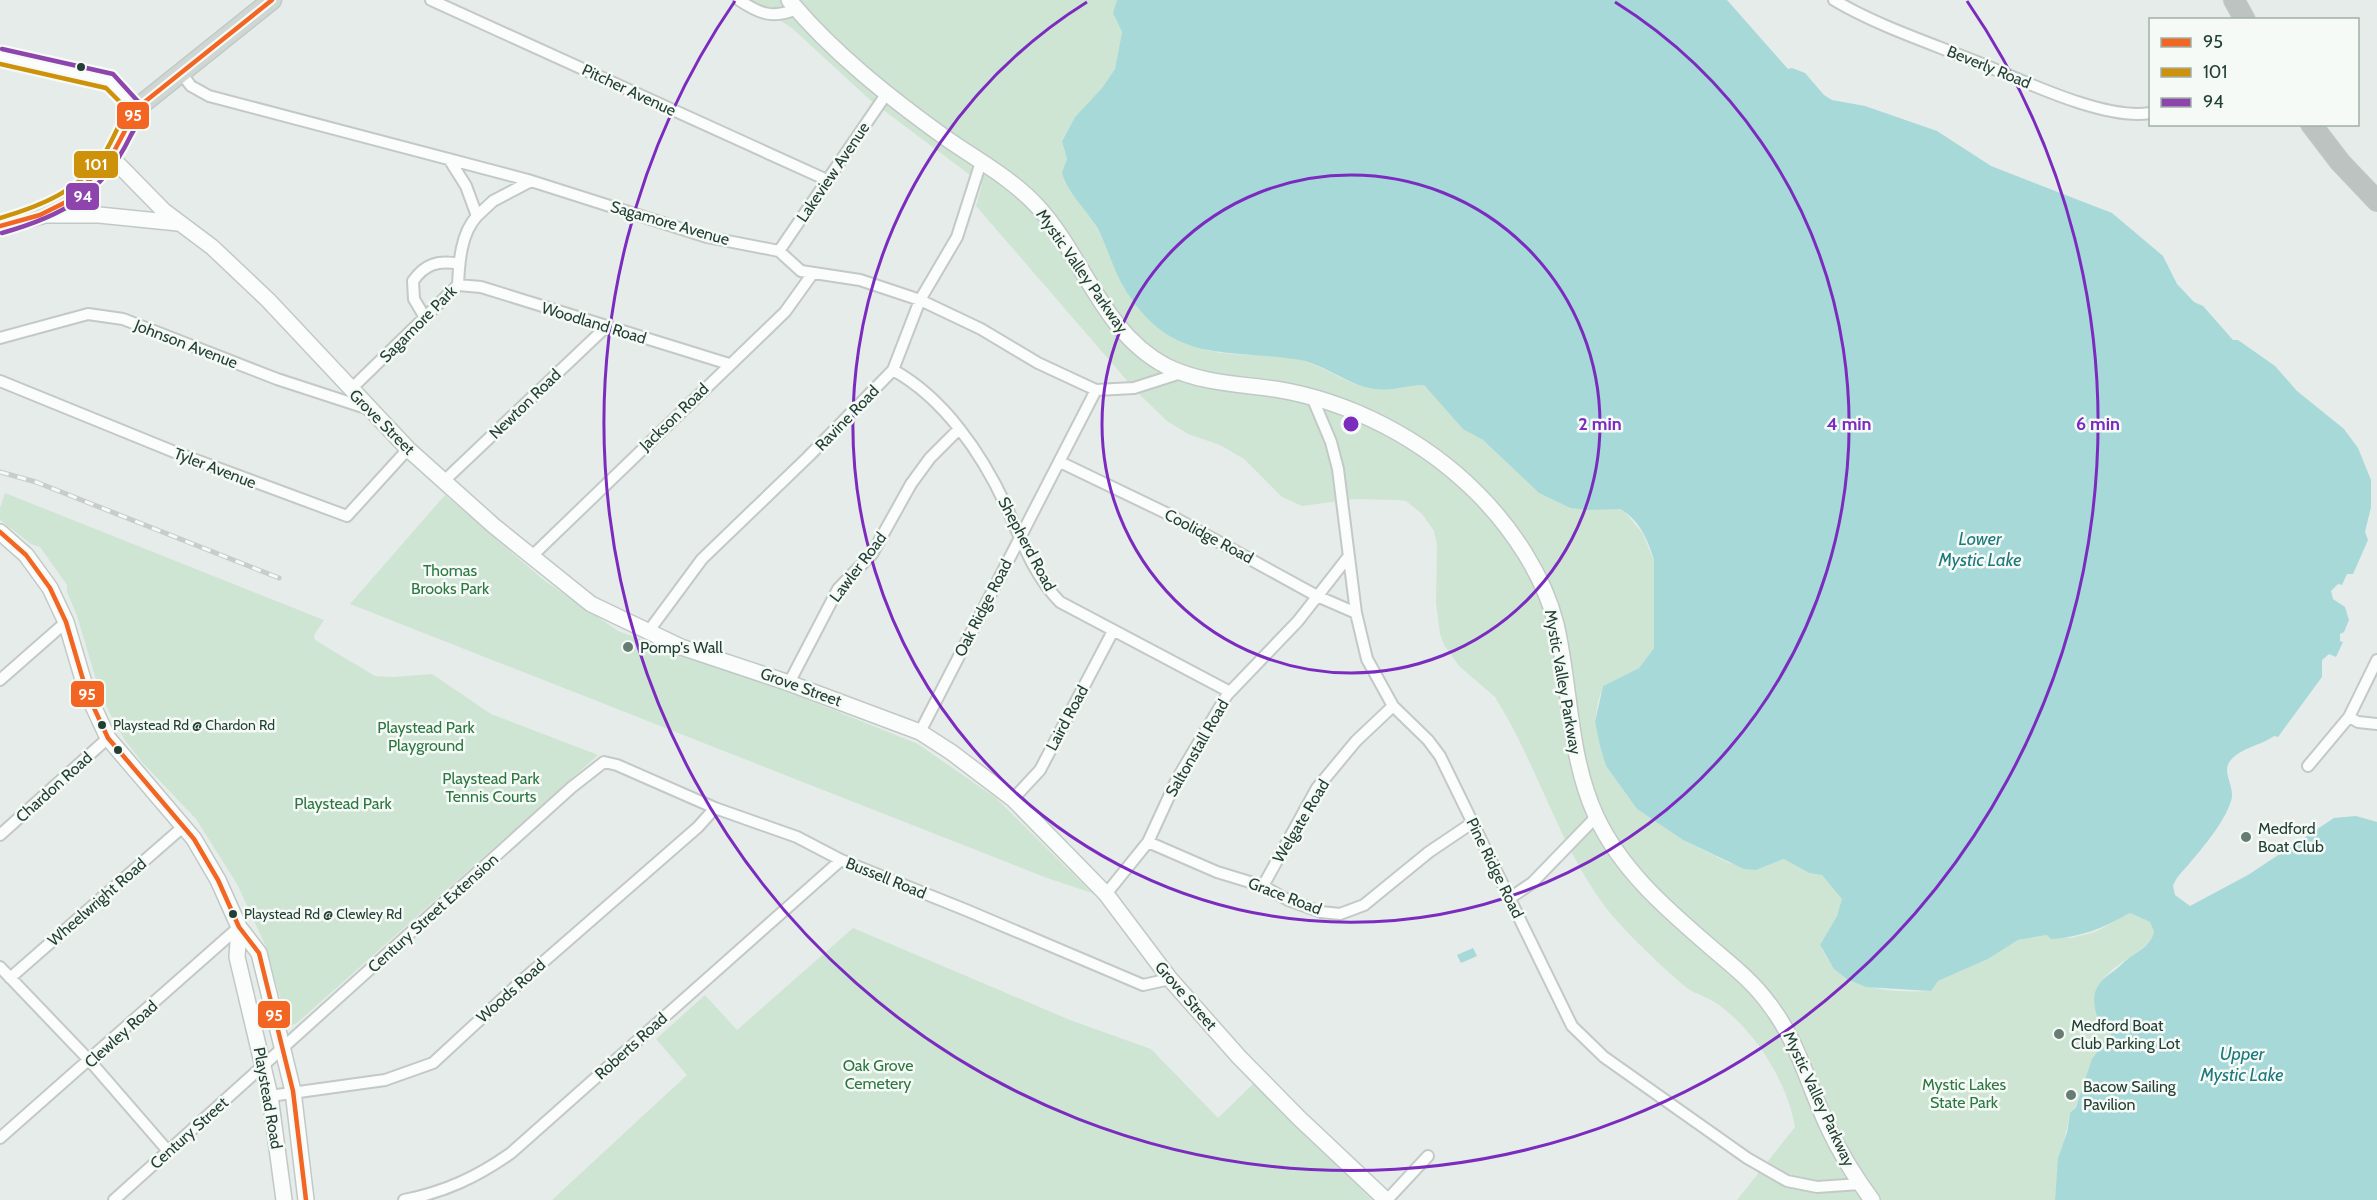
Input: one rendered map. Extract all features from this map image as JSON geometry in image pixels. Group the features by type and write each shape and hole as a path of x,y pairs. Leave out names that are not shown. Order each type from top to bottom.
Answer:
{"highway":[{"path":"2234,0 2244,18"},
{"path":"2313,126 2333,153 2377,201"}],"main road":[{"path":"0,226 40,215 72,199 111,157 137,108 273,0"},
{"name":"Mystic Valley Parkway","path":"793,5 887,93 1014,184 1037,206 1063,240 1109,313 1128,337 1152,357 1181,373 1206,380 1312,398 1365,416 1430,454 1479,495 1514,538 1543,588 1554,618 1574,747 1596,817 1617,852 1644,887 1741,973 1768,1002 1793,1040 1828,1126 1860,1184 1872,1200"},
{"path":"0,56 110,81 137,108"},
{"name":"Grove Street","path":"111,157 177,223 212,248 243,275 408,449 531,557 591,604 681,647 789,682 920,732 951,752 1013,799 1106,894 1170,978 1277,1095 1387,1200"},
{"name":"Grove Street","path":"40,215 99,215 177,223"},
{"name":"Playstead Road","path":"0,532 39,571 50,588 66,622 87,693 108,738 184,826 218,880 239,927 259,953 293,1091 306,1200"},
{"name":"Playstead Road","path":"239,927 237,957 270,1096 284,1200"}],"street":[{"name":"Pitcher Avenue","path":"431,0 827,180"},
{"path":"739,0 760,14 771,16 793,5"},
{"name":"Beverly Road","path":"1834,0 1928,42 2074,100 2115,111 2149,113"},
{"name":"Sagamore Avenue","path":"181,73 191,86 209,96 531,181 707,237 779,251"},
{"name":"Lakeview Avenue","path":"779,251 887,93"},
{"path":"448,159 466,186 477,216"},
{"name":"Ravine Road","path":"648,632 702,559 893,370 921,300 957,237 981,162"},
{"name":"Sagamore Park","path":"350,390 424,316 459,285 459,264 469,225 493,201 531,181"},
{"path":"779,251 801,272 860,279 921,300 981,329 1038,363 1096,390 1134,388 1181,373"},
{"path":"424,316 414,299 412,281 421,269 442,260 459,264"},
{"name":"Jackson Road","path":"531,557 785,312 813,273"},
{"name":"Woodland Road","path":"459,285 481,287 729,364"},
{"name":"Johnson Avenue","path":"0,338 88,314 123,319 277,379 369,409"},
{"name":"Newton Road","path":"444,481 606,327"},
{"name":"Shepherd Road","path":"893,370 927,394 984,462 1041,579 1054,597 1113,631 1230,692"},
{"name":"Tyler Avenue","path":"0,381 156,446 347,516 408,449"},
{"name":"Oak Ridge Road","path":"920,732 1096,390"},
{"name":"Pine Ridge Road","path":"1312,398 1331,442 1338,469 1356,613 1367,659 1393,706 1440,756 1572,1026 1604,1057 1747,1158 1787,1181 1817,1187 1860,1184"},
{"name":"Lawler Road","path":"789,682 838,589 872,554 911,484 930,458 958,430"},
{"name":"Coolidge Road","path":"1060,462 1166,513 1317,596 1356,613"},
{"name":"Saltonstall Road","path":"1106,894 1148,842 1178,780 1230,692 1298,621 1348,556"},
{"path":"0,680 66,622"},
{"name":"Laird Road","path":"1013,799 1040,770 1113,631"},
{"path":"2308,766 2349,717 2377,660"},
{"name":"Welgate Road","path":"1263,886 1317,788 1356,741 1393,706"},
{"path":"2349,717 2358,722 2377,724"},
{"name":"Chardon Road","path":"0,835 108,738"},
{"name":"Bussell Road","path":"604,762 617,765 715,808 797,837 841,860 966,909 1143,985 1170,978"},
{"name":"Century Street Extension","path":"264,1066 572,787 604,762"},
{"name":"Woods Road","path":"270,1096 385,1080 434,1063 526,977 698,827 715,808"},
{"path":"1510,898 1532,883 1596,817"},
{"name":"Grace Road","path":"1148,842 1217,872 1263,886 1299,904 1321,912 1340,914 1364,905 1429,852 1473,823"},
{"name":"Wheelwright Road","path":"10,978 184,826"},
{"name":"Roberts Road","path":"404,1200 452,1188 490,1168 511,1153 841,860"},
{"name":"Clewley Road","path":"0,1138 90,1061 239,927"},
{"path":"0,967 90,1061 168,1151"},
{"name":"Century Street","path":"114,1200 264,1066"},
{"path":"1387,1200 1428,1156"}],"green space":[{"name":"Mystic Lakes State Park","path":"750,0 1117,0 1115,17 1122,32 1115,69 1102,88 1075,117 1062,140 1067,159 1062,172 1069,187 1094,222 1119,273 1140,308 1170,335 1190,345 1216,352 1298,359 1354,384 1374,389 1386,390 1424,385 1463,428 1483,440 1539,493 1570,508 1588,510 1615,507 1625,512 1643,534 1654,561 1654,648 1639,668 1603,686 1595,722 1606,766 1637,809 1683,840 1729,863 1756,870 1784,859 1809,873 1822,875 1843,899 1837,916 1820,945 1828,960 1852,980 1881,989 1930,991 1938,981 1988,959 2018,940 2047,935 2071,938 2095,932 2130,913 2150,922 2154,932 2149,942 2112,970 2099,986 2096,995 2098,1017 2102,1031 2111,1034 2108,1042 2098,1039 2101,1047 2079,1099 2070,1113 2055,1200 1737,1200 1795,1127 1785,1093 1768,1059 1733,1016 1712,1000 1687,988 1656,960 1606,908 1591,885 1564,837 1518,738 1495,697 1459,666 1444,645 1440,634 1436,603 1437,545 1434,531 1422,514 1406,501 1397,500 1354,499 1302,506 1282,497 1244,459 1220,445 1188,434 1167,421 1136,391 976,206 982,184 870,100 793,29"},
{"name":"Playstead Park","path":"5,493 324,620 314,635 315,640 375,676 432,674 491,714 598,755 297,1023 292,1025 286,1020 267,949 237,884 196,819 142,762 124,739 98,686 77,616 67,592 67,585 40,547 31,544 0,520 0,508"},
{"name":"Thomas Brooks Park","path":"445,495 545,581 618,631 791,693 918,744 996,798 1092,893 1047,878 350,604"},
{"name":"Oak Grove Cemetery","path":"853,928 1070,1020 1151,1049 1218,1118 1254,1083 1372,1200 552,1200 687,1075 656,1039 705,995 737,1030"}],"water":[{"name":"Lower Mystic Lake","path":"1117,0 1727,0 1788,69 1792,68 1805,73 1824,95 1832,100 1865,106 1937,131 1991,166 2112,213 2163,256 2177,284 2194,302 2203,306 2233,340 2238,340 2275,366 2297,391 2344,429 2358,448 2371,480 2371,507 2365,532 2368,540 2353,574 2347,574 2342,585 2338,584 2331,591 2333,599 2345,607 2349,620 2344,632 2340,634 2340,641 2343,642 2336,657 2329,654 2322,660 2322,677 2278,737 2274,736 2246,750 2230,761 2227,770 2232,796 2224,818 2173,886 2175,895 2190,906 2248,875 2334,818 2356,816 2377,822 2377,1200 2055,1200 2058,1158 2067,1133 2070,1113 2076,1107 2092,1059 2101,1047 2098,1039 2108,1042 2111,1034 2102,1031 2096,1013 2095,992 2103,979 2149,943 2154,932 2150,922 2130,913 2082,934 2051,939 2047,935 2018,940 1988,959 1938,981 1931,991 1866,987 1847,979 1834,969 1820,945 1837,916 1842,899 1822,875 1809,873 1784,859 1756,870 1744,869 1683,840 1637,809 1606,766 1595,722 1603,686 1639,668 1654,648 1654,560 1638,524 1620,509 1570,508 1539,493 1483,440 1463,429 1424,385 1387,390 1374,389 1354,383 1305,361 1200,348 1180,342 1162,331 1143,314 1122,284 1098,229 1073,194 1062,172 1067,159 1062,141 1075,117 1102,88 1115,69 1122,32 1113,13"},
{"path":"1473,948 1477,956 1461,963 1457,955"}],"railway":[{"path":"0,472 36,482 279,578"}],"transit line":[{"name":"95","path":"0,226 40,215 72,199 111,157 137,108 272,0"},
{"name":"94","path":"2,49 113,74 144,108 119,157 93,188 78,200 43,219 2,233"},
{"name":"101","path":"0,64 106,88 127,109 104,154 83,178 44,202 0,218"},
{"name":"95","path":"0,532 26,555 50,588 66,622 87,693 108,738 194,839 218,880 239,927 259,953 293,1091 306,1200"}],"place":[{"name":"Pomp's Wall","path":"628,647"},
{"name":"Playstead Rd @ Chardon Rd","path":"102,725"},
{"name":"Medford Boat Club","path":"2246,837"},
{"name":"Playstead Rd @ Clewley Rd","path":"233,914"},
{"name":"Medford Boat Club Parking Lot","path":"2059,1034"},
{"name":"Bacow Sailing Pavilion","path":"2071,1095"}],"park label":[{"name":"Playstead Park Playground","path":"426,736"},
{"name":"Playstead Park Tennis Courts","path":"491,787"}],"water label":[{"name":"Upper Mystic Lake","path":"2242,1064"}]}
